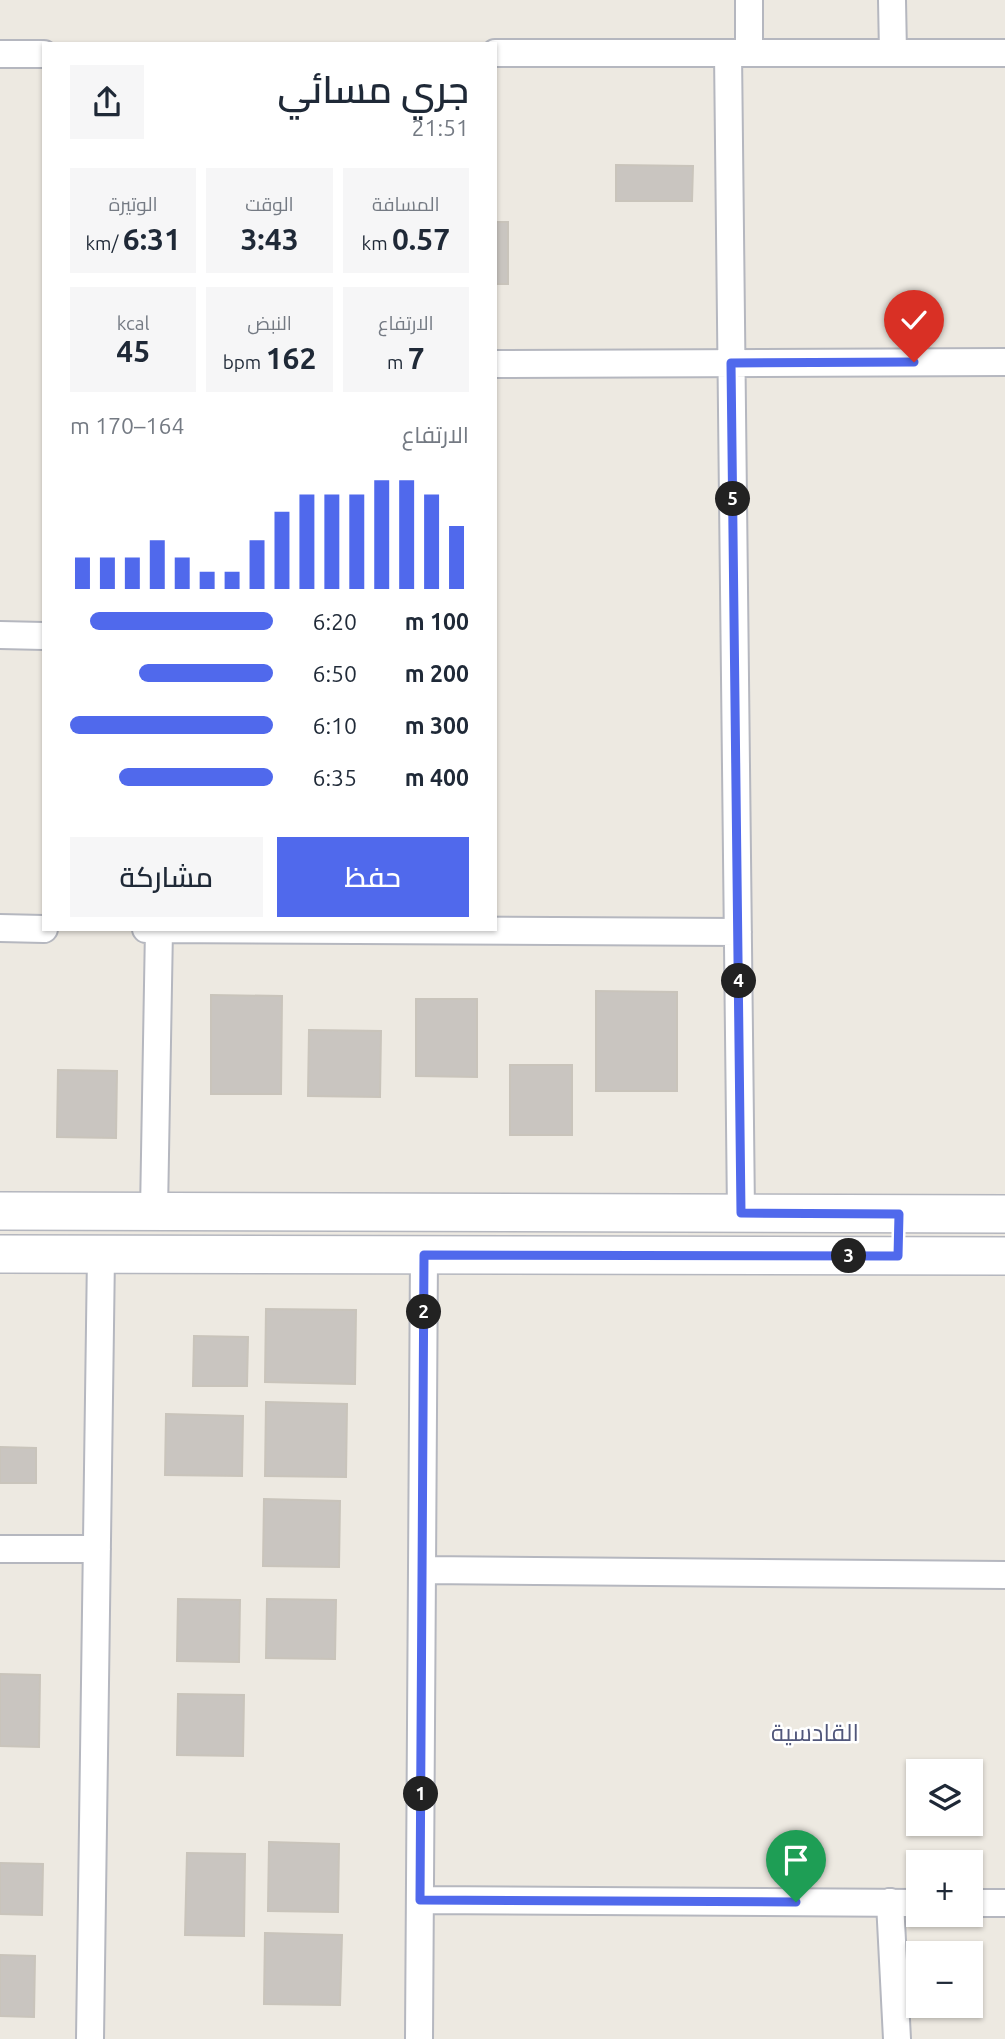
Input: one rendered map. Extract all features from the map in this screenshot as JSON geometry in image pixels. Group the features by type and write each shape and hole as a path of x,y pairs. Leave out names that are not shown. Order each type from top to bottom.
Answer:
{"street":[{"path":"741,1213 731,363 738,53 749,0"},
{"path":"892,0 893,53"},
{"path":"497,53 1005,53"},
{"path":"0,54 42,54"},
{"path":"497,364 1005,362"},
{"path":"0,635 42,636"},
{"path":"0,929 42,929"},
{"path":"154,1211 159,931"},
{"path":"497,931 738,932"},
{"path":"0,1211 1005,1214"},
{"path":"898,1256 899,1214"},
{"path":"0,1254 1005,1255"},
{"path":"90,2039 101,1255"},
{"path":"419,2039 424,1255"},
{"path":"0,1549 97,1549"},
{"path":"422,1570 1005,1575"},
{"path":"420,1900 906,1903"},
{"path":"890,1902 897,2039"},
{"path":"983,1903 1005,1903"}],"building":[{"path":"616,165 693,166 692,201 616,201"},
{"path":"497,222 508,222 508,284 497,284"},
{"path":"596,991 677,992 677,1091 596,1091"},
{"path":"211,995 282,996 281,1094 211,1094"},
{"path":"416,999 477,999 477,1077 416,1076"},
{"path":"309,1030 381,1031 380,1097 308,1096"},
{"path":"510,1065 572,1065 572,1135 510,1135"},
{"path":"58,1070 117,1071 116,1138 57,1137"},
{"path":"266,1309 356,1310 355,1384 265,1382"},
{"path":"194,1336 248,1337 247,1386 193,1386"},
{"path":"266,1402 347,1404 346,1477 265,1476"},
{"path":"166,1414 243,1416 242,1476 165,1475"},
{"path":"0,1447 36,1448 36,1483 0,1483"},
{"path":"264,1499 340,1501 339,1567 263,1566"},
{"path":"178,1599 240,1600 239,1662 177,1661"},
{"path":"267,1599 336,1600 335,1659 266,1658"},
{"path":"0,1674 40,1675 39,1747 0,1746"},
{"path":"178,1694 244,1695 243,1756 177,1755"},
{"path":"269,1842 339,1844 338,1912 268,1911"},
{"path":"187,1853 245,1854 244,1936 185,1935"},
{"path":"0,1863 43,1864 42,1915 0,1914"},
{"path":"265,1933 342,1935 340,2005 264,2004"},
{"path":"0,1955 35,1956 34,2017 0,2016"}],"district":[{"name":"القادسية","path":"815,1733"}],"route":[{"path":"796,1902 420,1900 424,1255 898,1256 899,1214 741,1213 731,363 914,362"}]}
